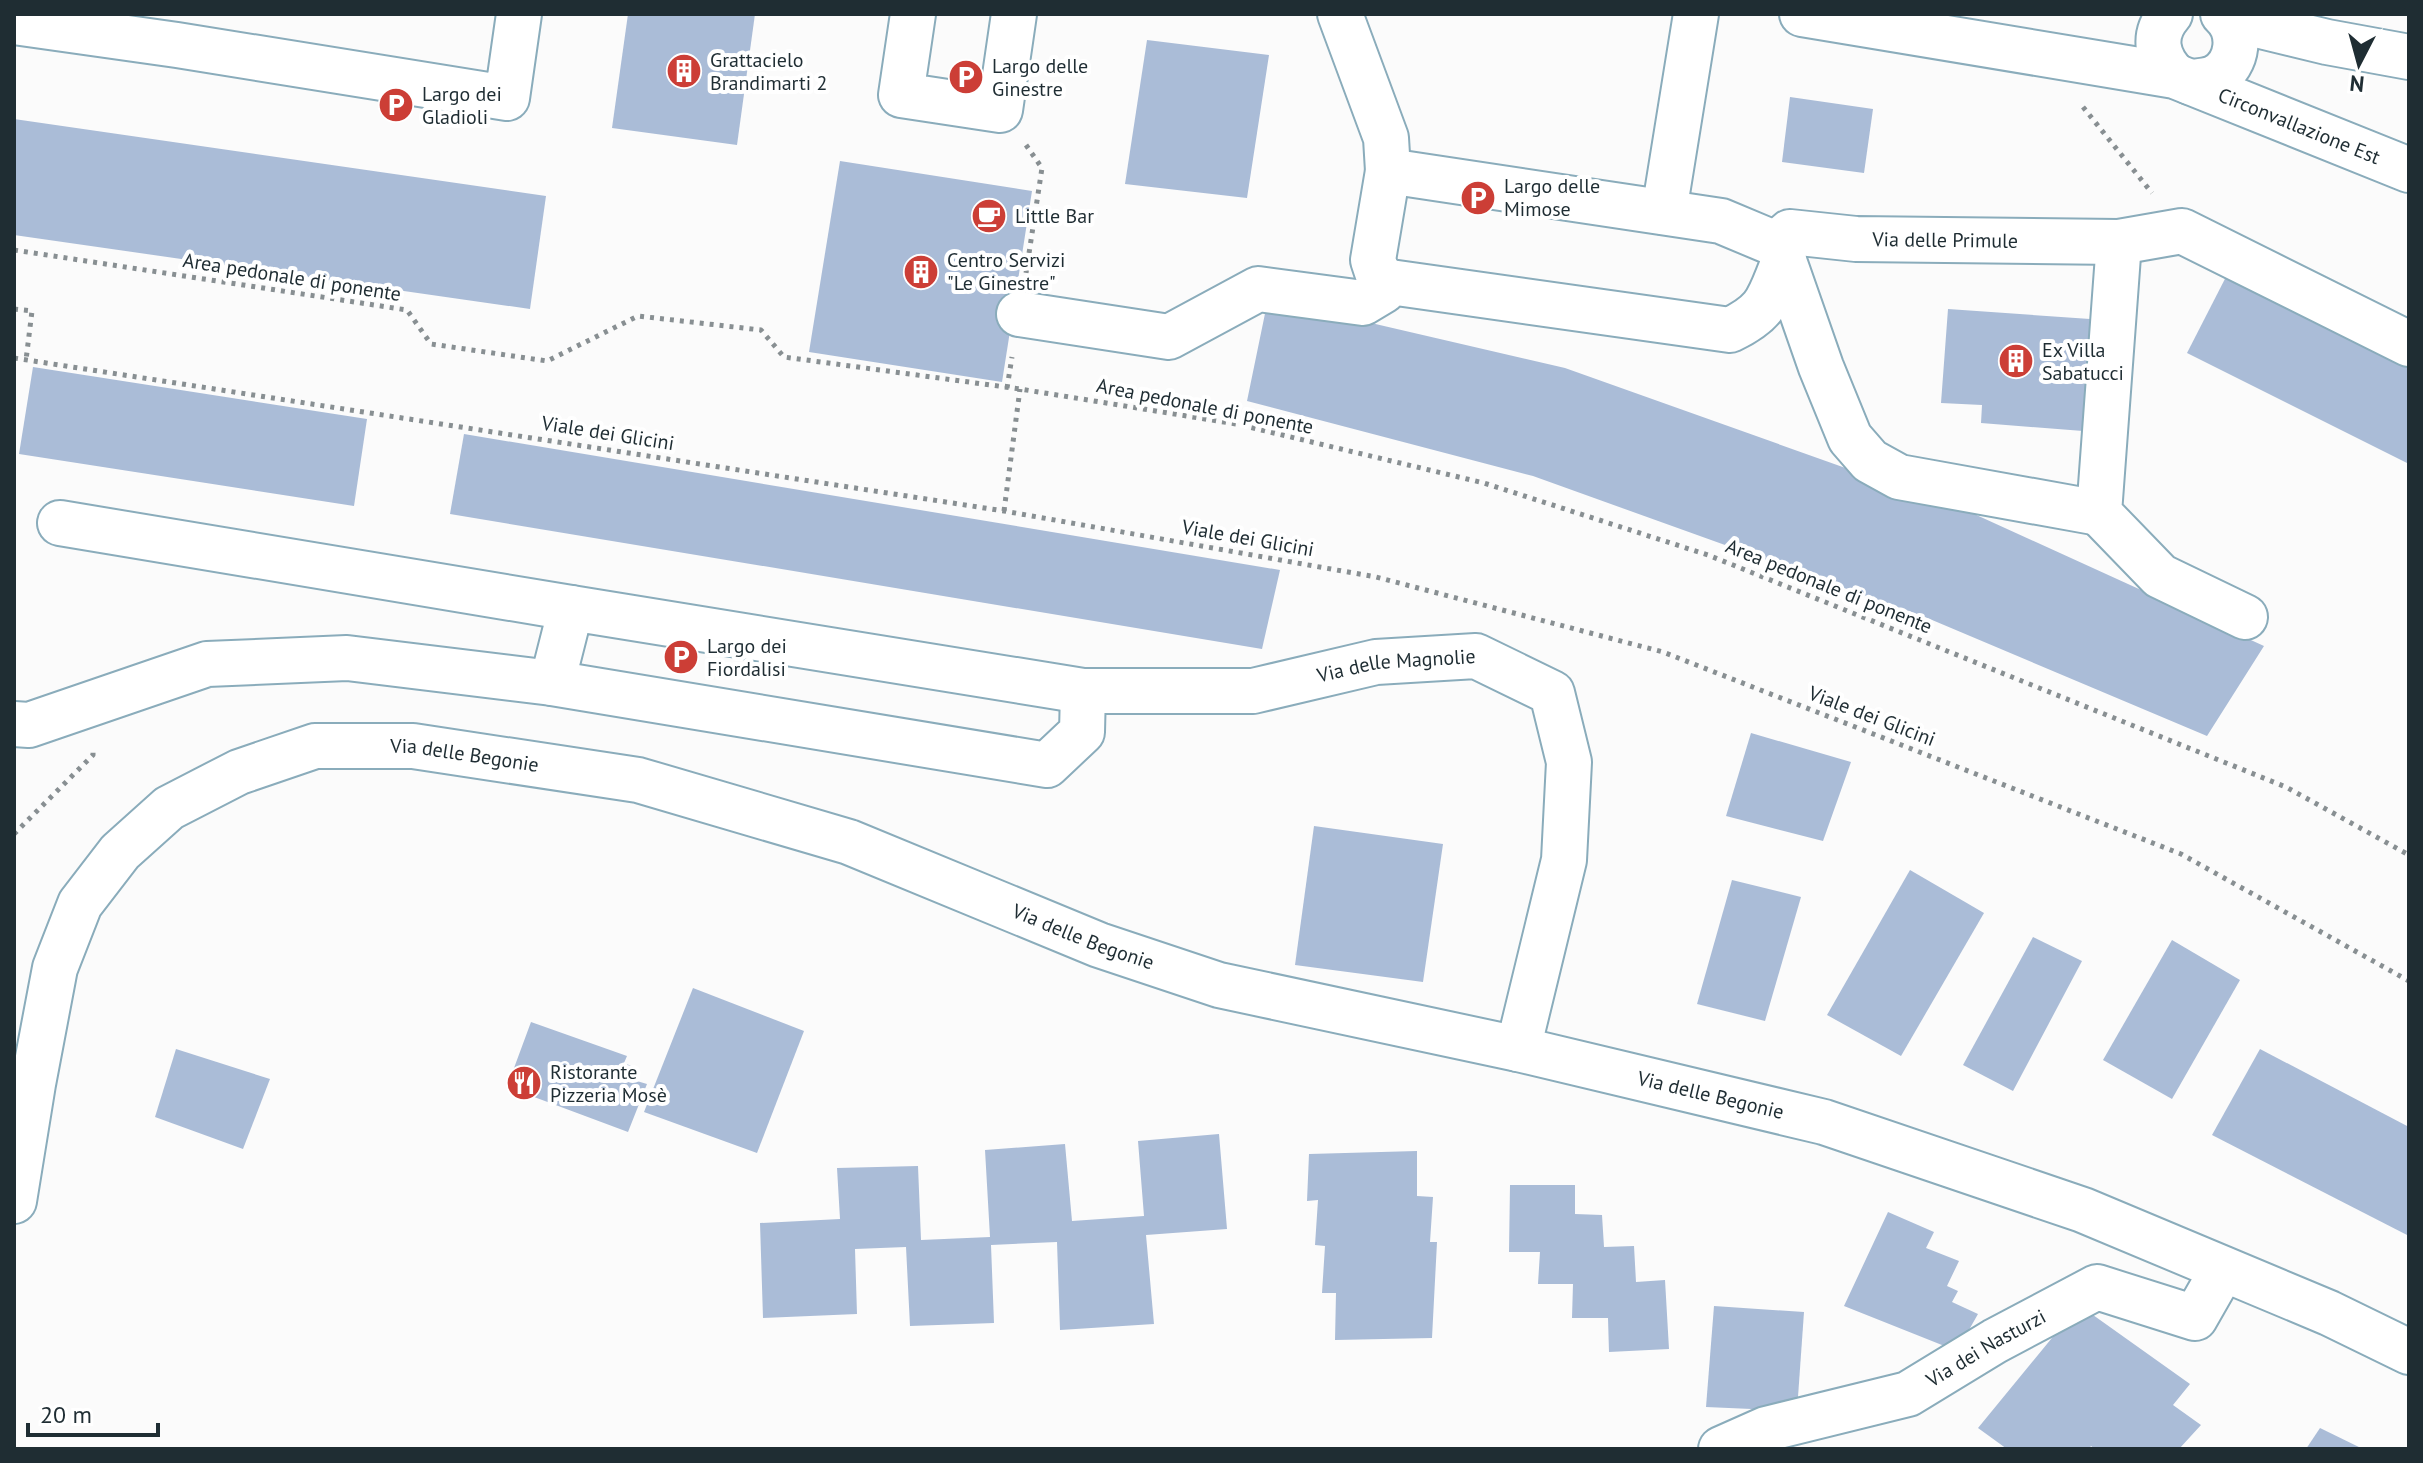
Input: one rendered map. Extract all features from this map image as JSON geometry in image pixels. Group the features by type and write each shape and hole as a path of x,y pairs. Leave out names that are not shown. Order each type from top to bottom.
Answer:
{"street":[{"path":"14,22 190,30 507,98 519,14"},
{"path":"913,14 901,95 1000,110 1014,14"},
{"path":"1340,14 1386,138 1388,171 1373,260 1378,275 1390,282 1764,334 1816,351"},
{"path":"1664,212 1696,14"},
{"path":"1802,14 2205,81 2219,75 2229,36 2295,35 2409,57"},
{"path":"2170,14 2158,36 2158,51 2164,65 2182,79"},
{"name":"Circonvallazione Est","path":"2229,36 2409,169"},
{"name":"Circonvallazione Est","path":"2182,79 2409,169"},
{"path":"1388,171 1721,221 1780,252 1850,438 1870,461 1899,477 2099,513 2160,576 2245,617"},
{"path":"2182,231 2409,344"},
{"name":"Via delle Primule","path":"1780,252 1790,232 1856,239 2119,242 2182,231"},
{"path":"2099,513 2119,242"},
{"path":"1730,330 1752,319 1766,304 1780,252"},
{"path":"1019,314 1169,337 1258,289 1363,303 1383,291 1390,282"},
{"path":"14,724 29,725 207,664 347,658 552,683 1047,765 1082,732 1083,691 60,523"},
{"path":"552,683 571,608"},
{"name":"Via delle Magnolie","path":"1083,691 1253,691 1376,662 1476,656 1552,693 1569,762 1564,860 1518,1049"},
{"name":"Via delle Begonie","path":"14,1201 55,968 80,904 120,852 169,808 239,772 315,746 413,746 638,780 849,842 1099,945 1219,985 1518,1049 1824,1122 2083,1210 2329,1313 2409,1352"},
{"name":"Via dei Nasturzi","path":"1721,1449 1766,1429 1908,1394 1995,1341 2097,1287 2195,1318 2223,1269"}],"path":[{"path":"2080,103 2182,231"},
{"name":"Area pedonale di ponente","path":"14,250 407,310 431,344 547,361 638,316 761,330 784,357 1020,389 1236,424 1484,483 1708,555 2286,787 2409,855"},
{"path":"14,309 32,311 26,360"},
{"name":"Viale dei Glicini","path":"14,358 1004,511 1376,577 1663,652 2181,854 2409,981"},
{"path":"1004,511 1020,389"},
{"path":"14,834 93,755 91,703"}],"building":[{"name":"Grattacielo Brandimarti 2","path":"628,14 755,14 737,145 612,128"},
{"path":"1147,40 1269,55 1247,198 1125,184"},
{"path":"1790,97 1873,109 1864,173 1782,162"},
{"path":"14,119 546,196 530,309 14,235"},
{"name":"Centro Servizi \"Le Ginestre\"","path":"840,161 1032,191 1002,382 809,352"},
{"path":"2229,271 2409,361 2409,464 2187,353"},
{"path":"1268,299 1565,368 1972,513 2264,646 2207,736 1925,617 1533,476 1247,401"},
{"name":"Ex Villa Sabatucci","path":"1948,309 2090,319 2083,431 1981,423 1982,405 1941,403"},
{"path":"33,367 367,419 354,506 19,454"},
{"path":"464,434 1280,570 1262,649 450,514"},
{"path":"1751,733 1851,762 1823,841 1726,816"},
{"path":"1314,826 1443,844 1423,982 1295,965"},
{"path":"1910,870 1984,913 1901,1056 1827,1015"},
{"path":"1732,880 1801,897 1765,1021 1697,1004"},
{"path":"2033,937 2082,961 2013,1091 1963,1065"},
{"path":"2172,940 2240,980 2172,1099 2103,1060"},
{"path":"693,988 804,1031 757,1153 644,1112"},
{"path":"531,1022 627,1056 624,1063 634,1067 630,1079 647,1084 628,1132 507,1087"},
{"path":"176,1049 270,1079 243,1149 155,1117"},
{"path":"2260,1049 2409,1127 2409,1236 2212,1135"},
{"path":"1219,1134 1227,1229 1146,1235 1154,1324 1060,1330 1057,1242 991,1245 994,1323 910,1326 906,1247 855,1249 857,1314 763,1318 760,1223 840,1219 837,1168 918,1166 921,1240 990,1237 985,1150 1065,1144 1072,1221 1144,1216 1138,1141"},
{"path":"1417,1151 1417,1196 1433,1197 1430,1242 1437,1242 1432,1338 1335,1340 1336,1293 1322,1293 1325,1246 1315,1245 1318,1200 1307,1201 1309,1154"},
{"path":"1510,1185 1575,1185 1575,1214 1602,1215 1604,1247 1634,1246 1636,1282 1665,1280 1669,1349 1609,1352 1608,1318 1572,1318 1573,1284 1538,1284 1540,1252 1509,1252"},
{"path":"1888,1212 1934,1232 1926,1248 1959,1261 1947,1286 1958,1291 1952,1302 1978,1314 1957,1351 1844,1306"},
{"path":"2079,1305 2190,1384 2173,1405 2201,1425 2179,1449 2095,1449 2091,1446 2089,1449 2007,1449 1978,1428"},
{"path":"1714,1306 1804,1312 1797,1411 1706,1407"},
{"path":"2320,1428 2363,1449 2306,1449"}],"place":[{"name":"Grattacielo Brandimarti 2","path":"684,71"},
{"name":"Largo delle Ginestre","path":"966,77"},
{"name":"Largo dei Gladioli","path":"396,105"},
{"name":"Largo delle Mimose","path":"1478,198"},
{"name":"Little Bar","path":"989,216"},
{"name":"Centro Servizi \"Le Ginestre\"","path":"921,272"},
{"name":"Ex Villa Sabatucci","path":"2016,361"},
{"name":"Largo dei Fiordalisi","path":"681,657"},
{"name":"Ristorante Pizzeria Mosè","path":"524,1083"}]}
